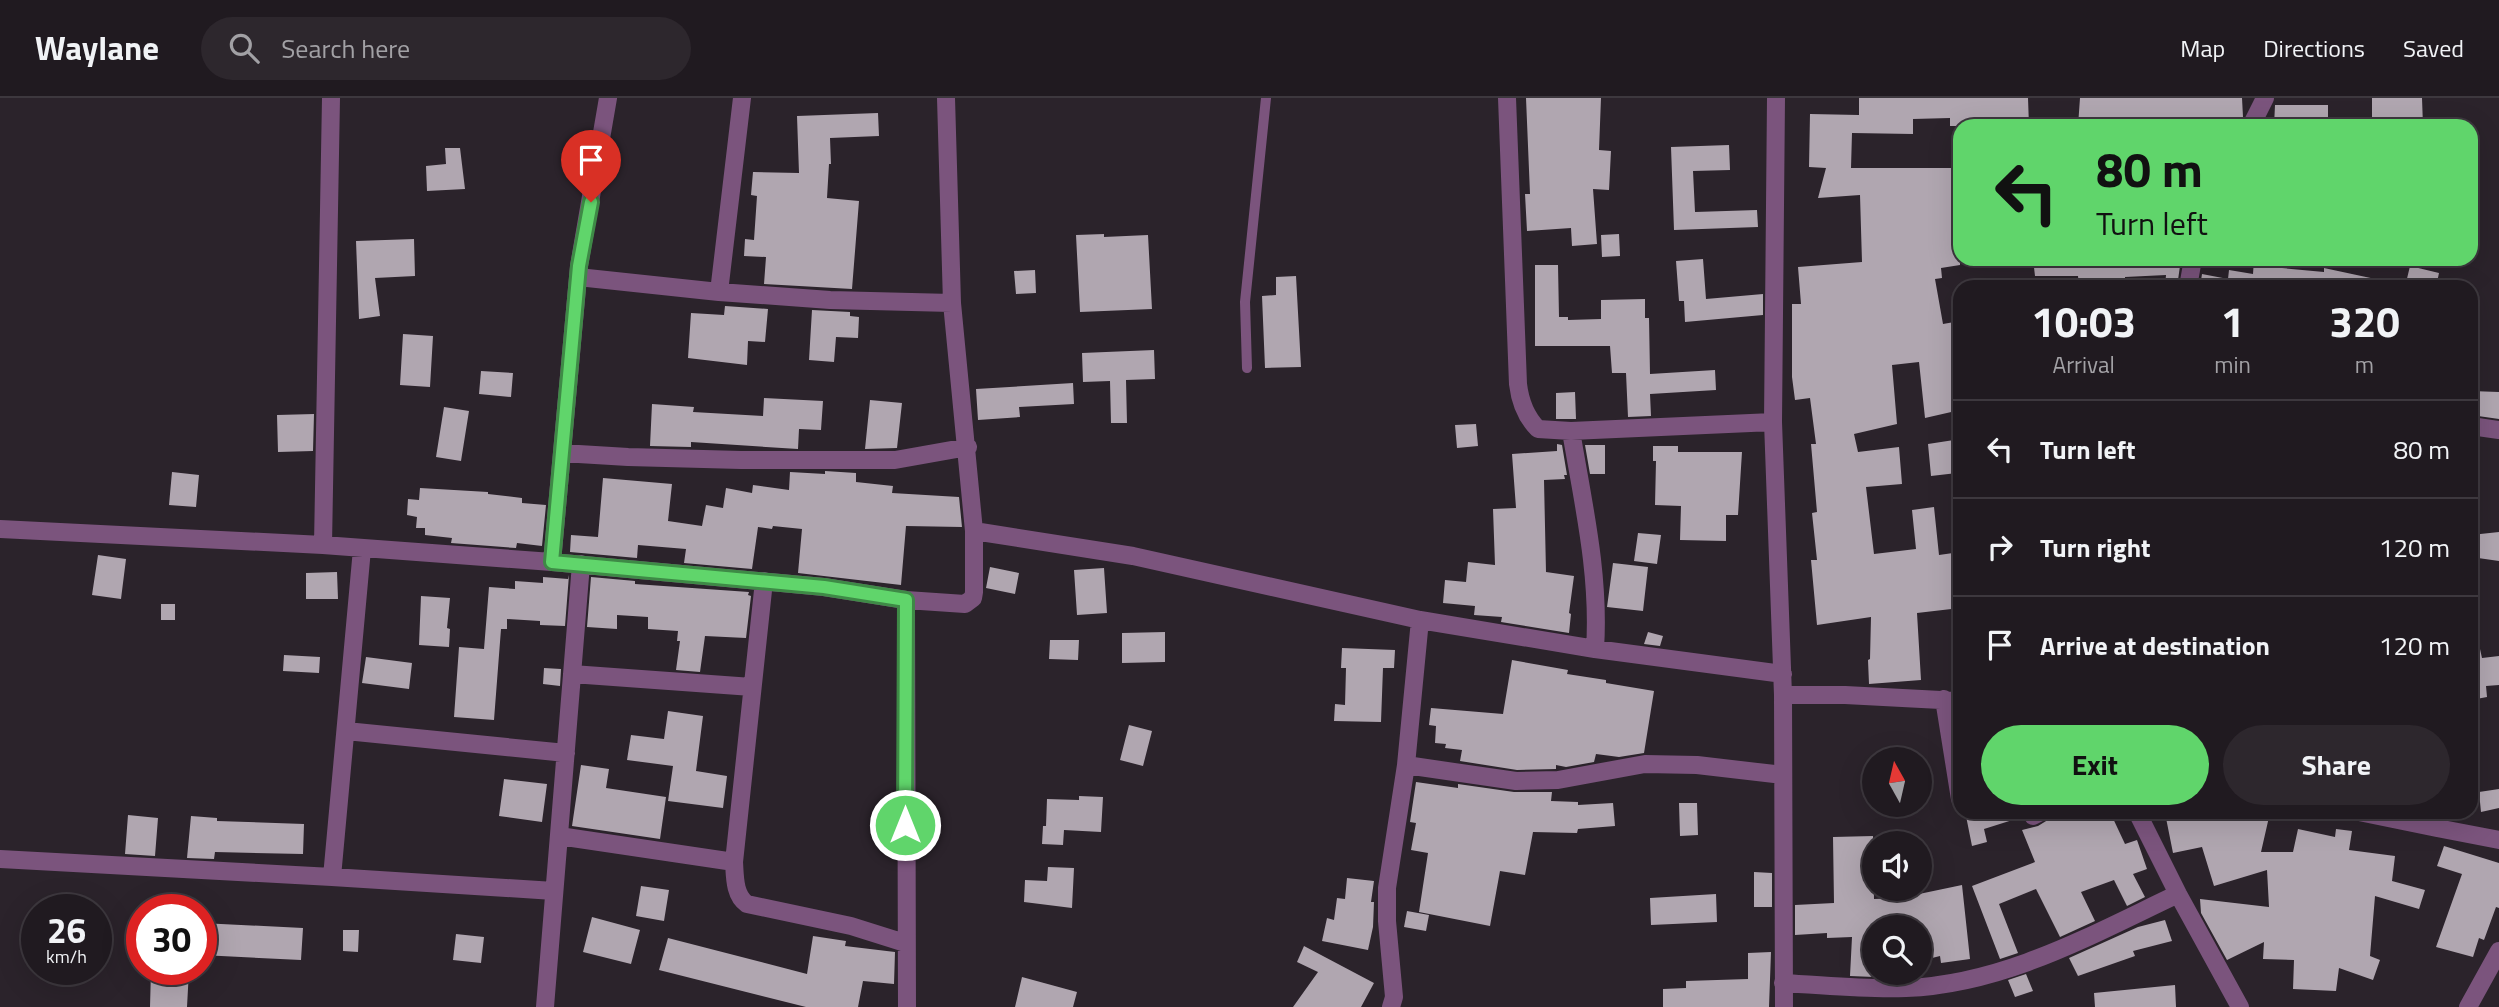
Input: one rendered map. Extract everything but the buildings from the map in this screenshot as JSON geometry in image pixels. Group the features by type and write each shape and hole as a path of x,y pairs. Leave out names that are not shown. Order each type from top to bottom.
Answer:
{"street":[{"path":"323,545 331,98"},
{"path":"552,562 578,277 608,98"},
{"path":"719,292 742,98"},
{"path":"0,529 323,545 581,564 824,587 906,600 959,605 970,602 974,592 974,531 953,303 946,98"},
{"path":"1507,98 1519,393 1530,421 1538,429 1571,431 1773,422"},
{"path":"1776,98 1773,422 1783,674 1784,1007"},
{"path":"2254,119 2265,98"},
{"path":"578,277 719,292 830,300 953,303"},
{"path":"2478,427 2499,430"},
{"path":"1571,431 1594,570 1595,649"},
{"path":"562,453 628,457 895,460 968,447"},
{"path":"974,531 1133,556 1420,620 1595,649 1783,674"},
{"path":"332,877 362,549"},
{"path":"545,1007 581,564"},
{"path":"764,581 734,862 738,894 747,904 851,926 905,943"},
{"path":"906,600 906,1007"},
{"path":"1392,1006 1394,997 1387,921 1387,888 1406,765 1420,620"},
{"path":"572,674 752,687"},
{"path":"1783,695 1952,700"},
{"path":"346,731 566,752"},
{"path":"1406,765 1516,781 1558,780 1645,765 1697,765 1783,775"},
{"path":"2140,819 2233,1003"},
{"path":"2436,820 2499,840"},
{"path":"559,836 734,862"},
{"path":"0,859 554,891"},
{"path":"1783,983 1906,988 1939,985 1999,973 2067,947 2178,894"},
{"path":"2468,1007 2499,951"}],"lane":[{"path":"1247,368 1245,302 1266,98"}],"route":[{"path":"591,202 579,266 552,562 824,587 906,600 905,825"}]}
